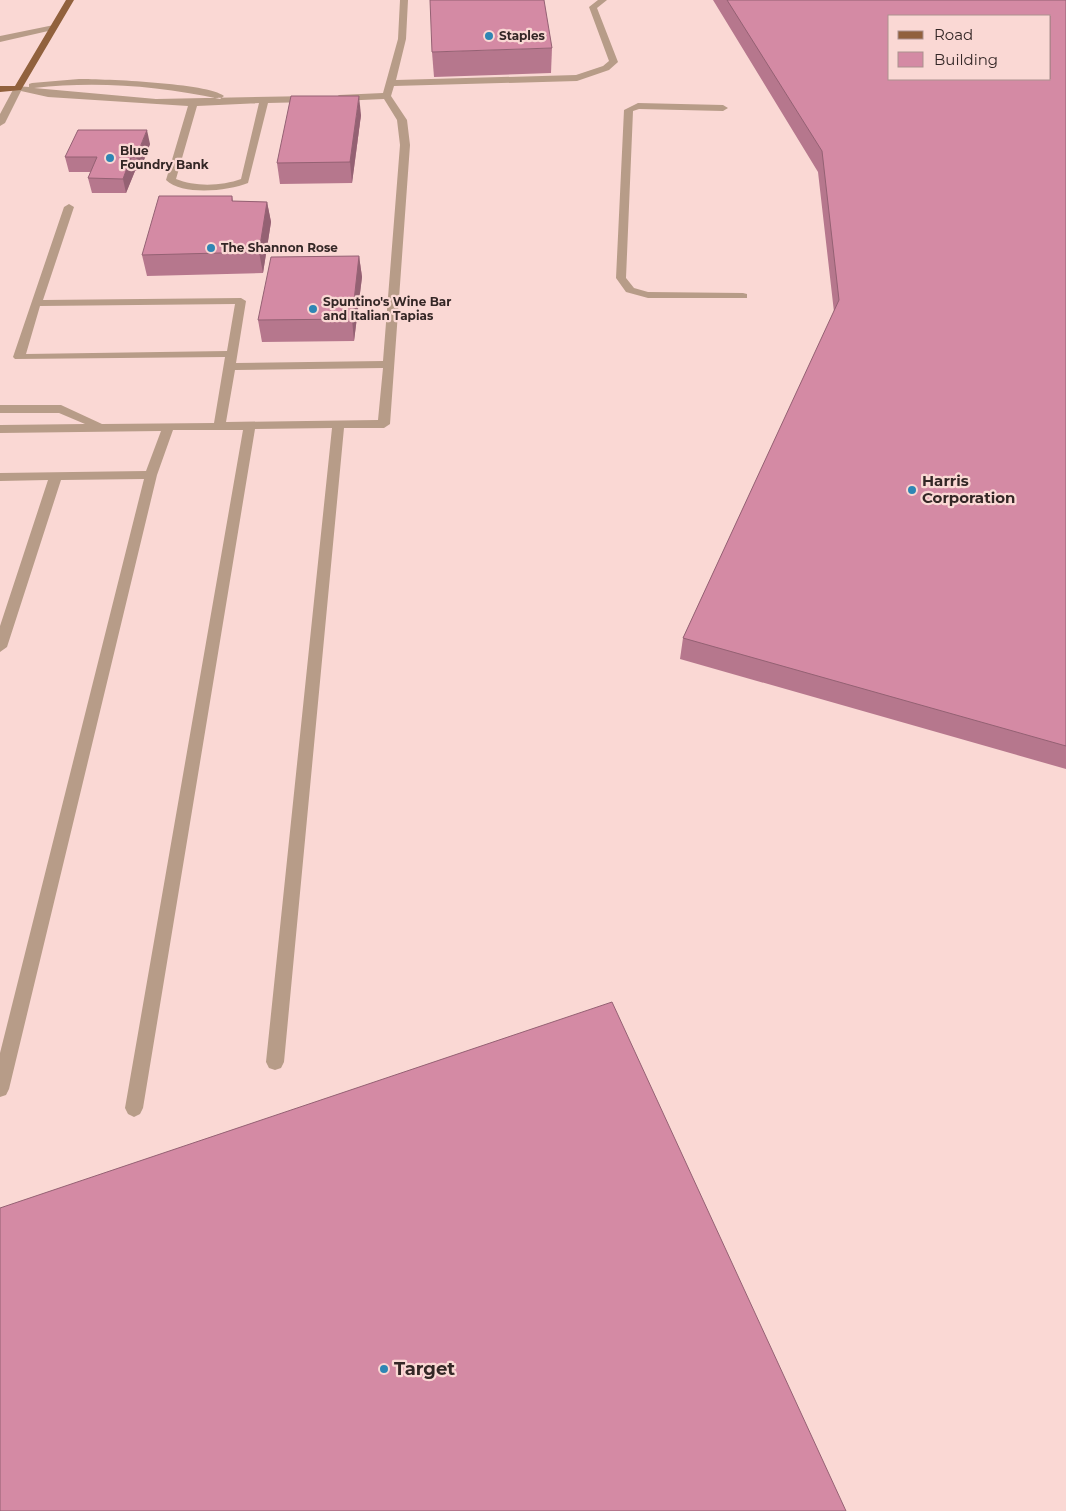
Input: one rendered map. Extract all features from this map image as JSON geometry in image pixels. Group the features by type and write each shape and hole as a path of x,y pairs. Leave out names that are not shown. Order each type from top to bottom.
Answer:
{"main road":[{"path":"0,89 18,88 70,0"}],"street":[{"path":"386,96 402,39 404,0"},
{"path":"390,83 577,78 606,68 614,62 593,7 603,0"},
{"path":"0,39 54,27"},
{"path":"18,88 67,82 115,82 163,86 241,101"},
{"path":"18,88 73,96 193,104 386,96"},
{"path":"0,123 18,88"},
{"path":"0,429 384,424 405,145 402,120 386,96"},
{"path":"193,104 171,180 178,185 235,186 245,181 264,100"},
{"path":"724,108 638,106 629,110 622,278 630,290 648,295 743,296"},
{"path":"69,207 19,357 232,354"},
{"path":"36,303 240,301 219,426"},
{"path":"230,367 388,364"},
{"path":"0,409 61,409 103,428"},
{"path":"275,1062 338,424"},
{"path":"134,1108 250,426"},
{"path":"0,1089 151,474 168,427"},
{"path":"0,477 151,474"},
{"path":"0,647 56,476"}],"building":[{"name":"Staples","path":"430,0 544,0 552,48 432,52"},
{"name":"Harris Corporation","path":"727,0 1066,0 1066,746 683,638 839,300 822,151"},
{"path":"291,96 359,96 350,162 277,163"},
{"path":"78,130 147,130 136,157 131,157 123,179 88,178 97,157 65,157"},
{"path":"159,196 232,196 232,201 267,202 259,252 142,255"},
{"name":"Spuntino's Wine Bar and Italian Tapias","path":"359,256 352,319 258,320 271,257"},
{"name":"Target","path":"612,1002 846,1511 0,1511 0,1208"}],"place":[{"name":"Staples","path":"489,36"},
{"name":"Blue Foundry Bank","path":"110,158"},
{"name":"The Shannon Rose","path":"211,248"},
{"name":"Spuntino's Wine Bar and Italian Tapias","path":"313,309"},
{"name":"Harris Corporation","path":"912,490"},
{"name":"Target","path":"384,1369"}]}
